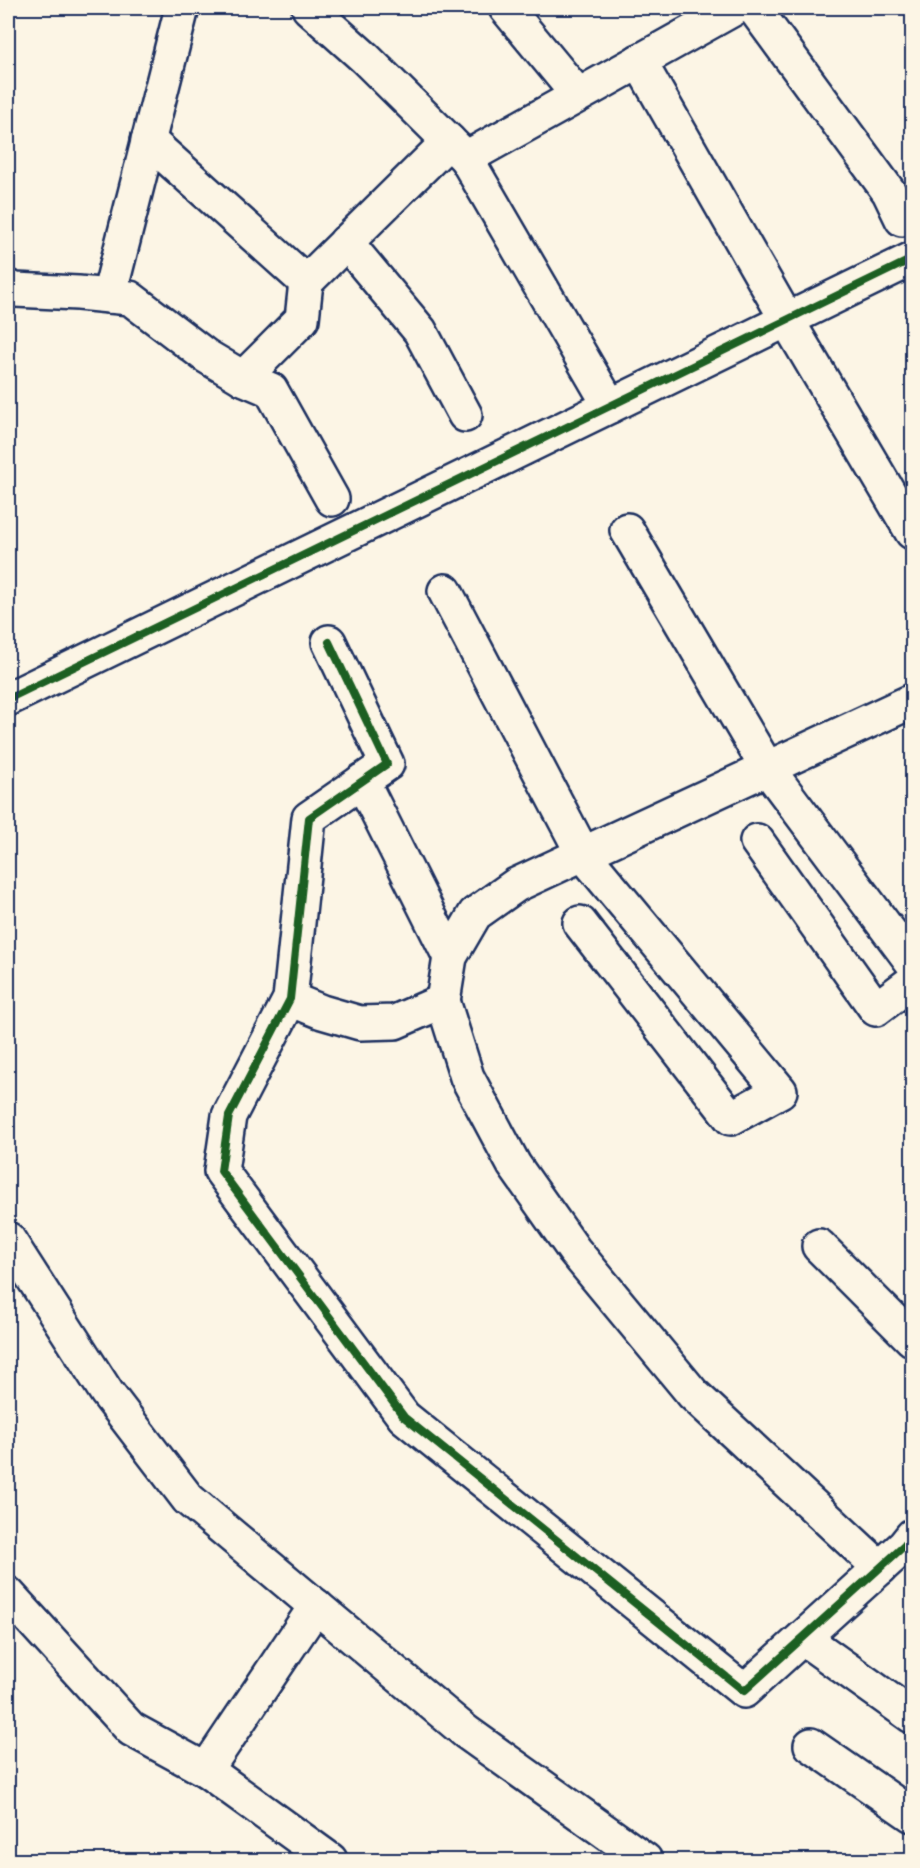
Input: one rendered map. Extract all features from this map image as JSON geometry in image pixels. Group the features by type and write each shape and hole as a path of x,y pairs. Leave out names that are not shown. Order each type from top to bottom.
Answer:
{"street":[{"path":"109,296 182,8"},
{"path":"309,8 365,58 458,150 610,406"},
{"path":"506,8 578,95"},
{"path":"243,378 303,319 306,282 346,242 458,150 578,95 735,8"},
{"path":"754,8 889,192 902,219 912,212"},
{"path":"639,61 787,320 912,532"},
{"path":"148,140 306,282"},
{"path":"346,242 420,331 465,415"},
{"path":"8,699 912,259"},
{"path":"8,287 15,290 130,298 206,356 243,378 272,390 332,499"},
{"path":"627,530 767,768 912,962"},
{"path":"445,591 583,854 780,1091 731,1118 580,923"},
{"path":"329,642 387,764 309,818 290,999 230,1116 221,1171 404,1417 744,1691 880,1568 912,1536"},
{"path":"880,1568 693,1394 574,1250 514,1165 467,1077 444,1000 450,957 476,914 516,885 912,701"},
{"path":"362,781 450,957"},
{"path":"757,841 876,1010 912,982"},
{"path":"290,999 322,1012 360,1023 395,1022 444,1000"},
{"path":"8,1239 107,1393 188,1499 466,1732 645,1860"},
{"path":"819,1246 912,1339"},
{"path":"8,1594 131,1729 206,1770 330,1860"},
{"path":"206,1770 316,1606"},
{"path":"803,1638 912,1716"},
{"path":"811,1745 912,1815"}],"cycle path":[{"path":"8,699 912,259"},
{"path":"329,642 387,764 309,818 290,999 229,1116 221,1171 404,1417 744,1691 904,1546 912,1536"}]}
